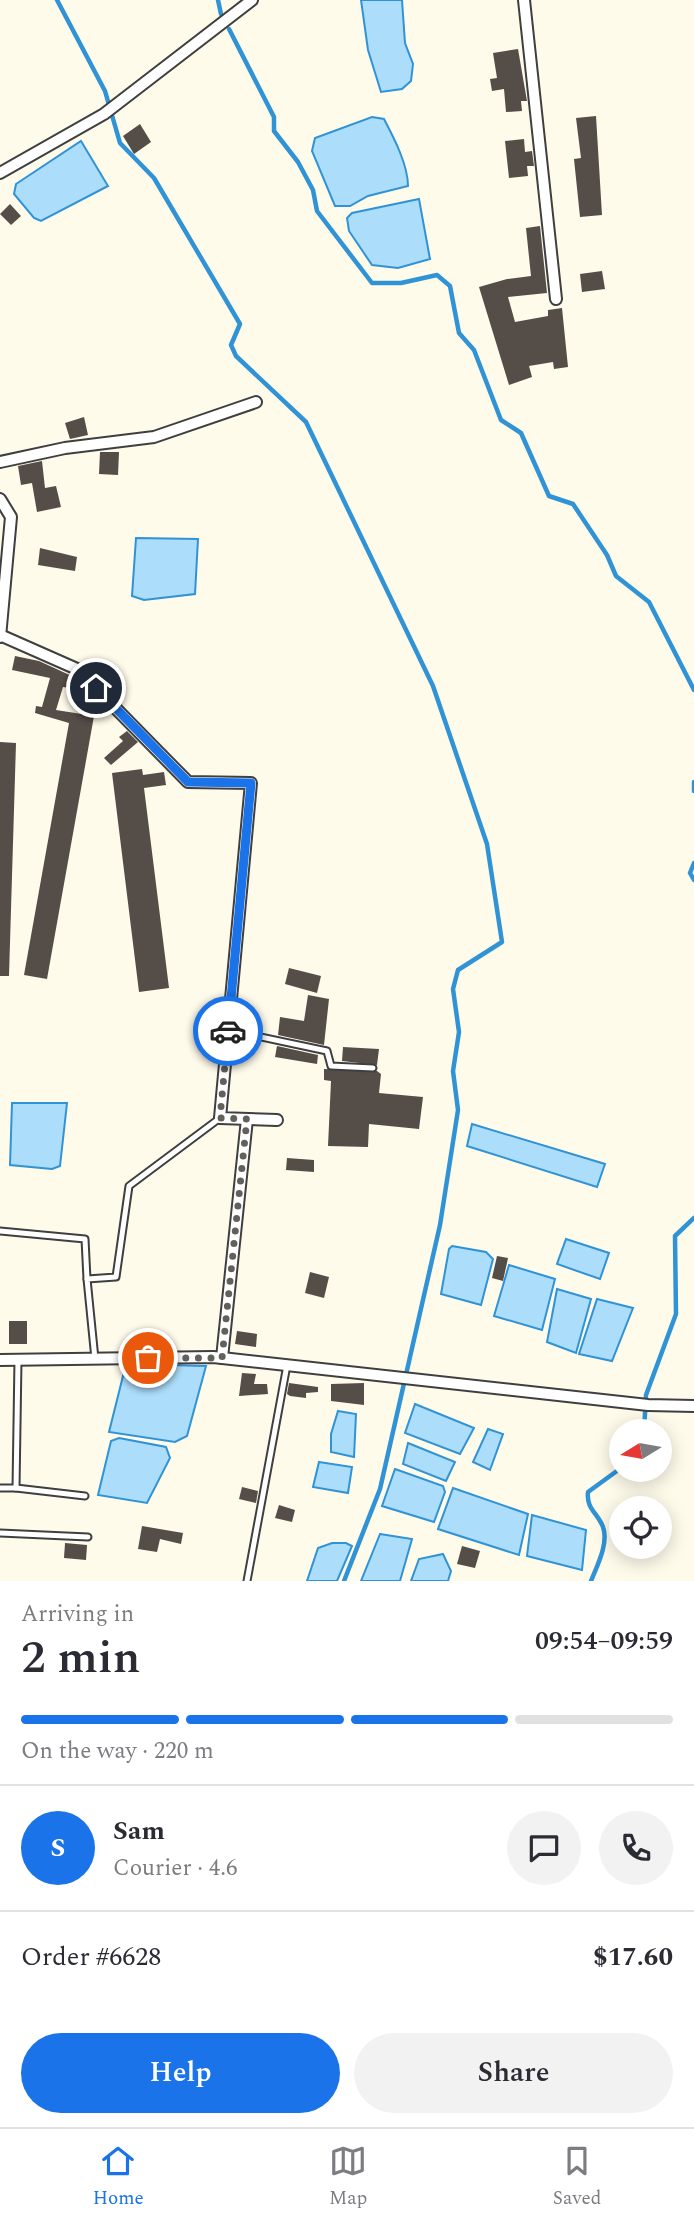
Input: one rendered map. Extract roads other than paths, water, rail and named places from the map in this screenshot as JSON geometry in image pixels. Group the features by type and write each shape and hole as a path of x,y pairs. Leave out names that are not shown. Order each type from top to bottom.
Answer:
{"street":[{"path":"0,173 104,114 252,0"},
{"path":"524,0 556,299"},
{"path":"0,462 65,448 154,437 256,402"},
{"path":"0,499 11,517 0,636 77,669 188,782 251,783 220,1118 277,1120"},
{"path":"222,1358 247,1119"},
{"path":"0,1360 222,1358 643,1403 694,1406"}],"lane":[{"path":"228,1030 327,1051 331,1066 373,1068"},
{"path":"88,1279 116,1277 129,1186 220,1118"},
{"path":"0,1231 85,1239 95,1359"},
{"path":"16,1488 18,1360"},
{"path":"247,1581 287,1365"},
{"path":"0,1488 85,1496"},
{"path":"0,1533 88,1537"}],"water":[{"path":"361,0 402,0 405,43 413,64 411,81 402,89 381,92 368,50"},
{"path":"372,117 384,119 388,126 403,161 408,186 368,196 350,206 335,206 312,151 315,138"},
{"path":"81,141 108,186 41,221 34,218 14,194 16,184"},
{"path":"419,199 430,259 398,268 372,265 349,231 347,218 352,213"},
{"path":"136,538 198,539 195,594 144,600 132,596"},
{"path":"12,1103 67,1103 60,1166 52,1169 10,1165"},
{"path":"472,1124 605,1164 597,1187 467,1146"},
{"path":"566,1239 609,1253 600,1279 557,1264"},
{"path":"452,1246 486,1252 493,1259 481,1305 441,1294 449,1249"},
{"path":"509,1265 555,1279 542,1330 494,1316"},
{"path":"557,1289 591,1299 576,1353 547,1342"},
{"path":"597,1299 633,1308 612,1361 579,1354"},
{"path":"126,1364 206,1366 187,1436 175,1442 109,1432"},
{"path":"415,1404 474,1428 460,1454 405,1433"},
{"path":"338,1411 356,1414 354,1457 331,1452 331,1434"},
{"path":"488,1429 503,1434 490,1470 473,1462"},
{"path":"119,1438 166,1447 170,1458 147,1503 98,1495 111,1441"},
{"path":"408,1443 455,1462 446,1481 403,1464"},
{"path":"319,1462 352,1467 348,1493 313,1487"},
{"path":"395,1469 443,1486 445,1492 434,1522 382,1506"},
{"path":"453,1488 528,1514 519,1555 438,1529"},
{"path":"532,1515 586,1530 582,1570 527,1556"},
{"path":"380,1534 412,1539 400,1581 361,1581"},
{"path":"332,1543 352,1546 337,1581 307,1581 318,1548"},
{"path":"443,1554 451,1571 448,1581 411,1581 419,1559"}],"waterway":[{"path":"57,0 105,91 120,143 154,178 240,324 231,345 236,356 306,422 433,686 487,844 502,942 458,970 453,989 459,1032 453,1071 458,1110 440,1225 380,1489 344,1581"},
{"path":"218,0 221,14"},
{"path":"229,29 274,117 274,131 298,162 313,190 317,211 372,283 401,283 437,275 450,286 459,333 474,350 501,420 521,433 549,496 573,504 607,555 616,576 649,602 694,690"},
{"path":"694,782 694,791"},
{"path":"694,863 690,873 694,880"},
{"path":"645,1419 646,1395 676,1314 675,1236 694,1218"},
{"path":"591,1581 602,1554 604,1533 601,1522 589,1503 588,1492 609,1477"}]}
